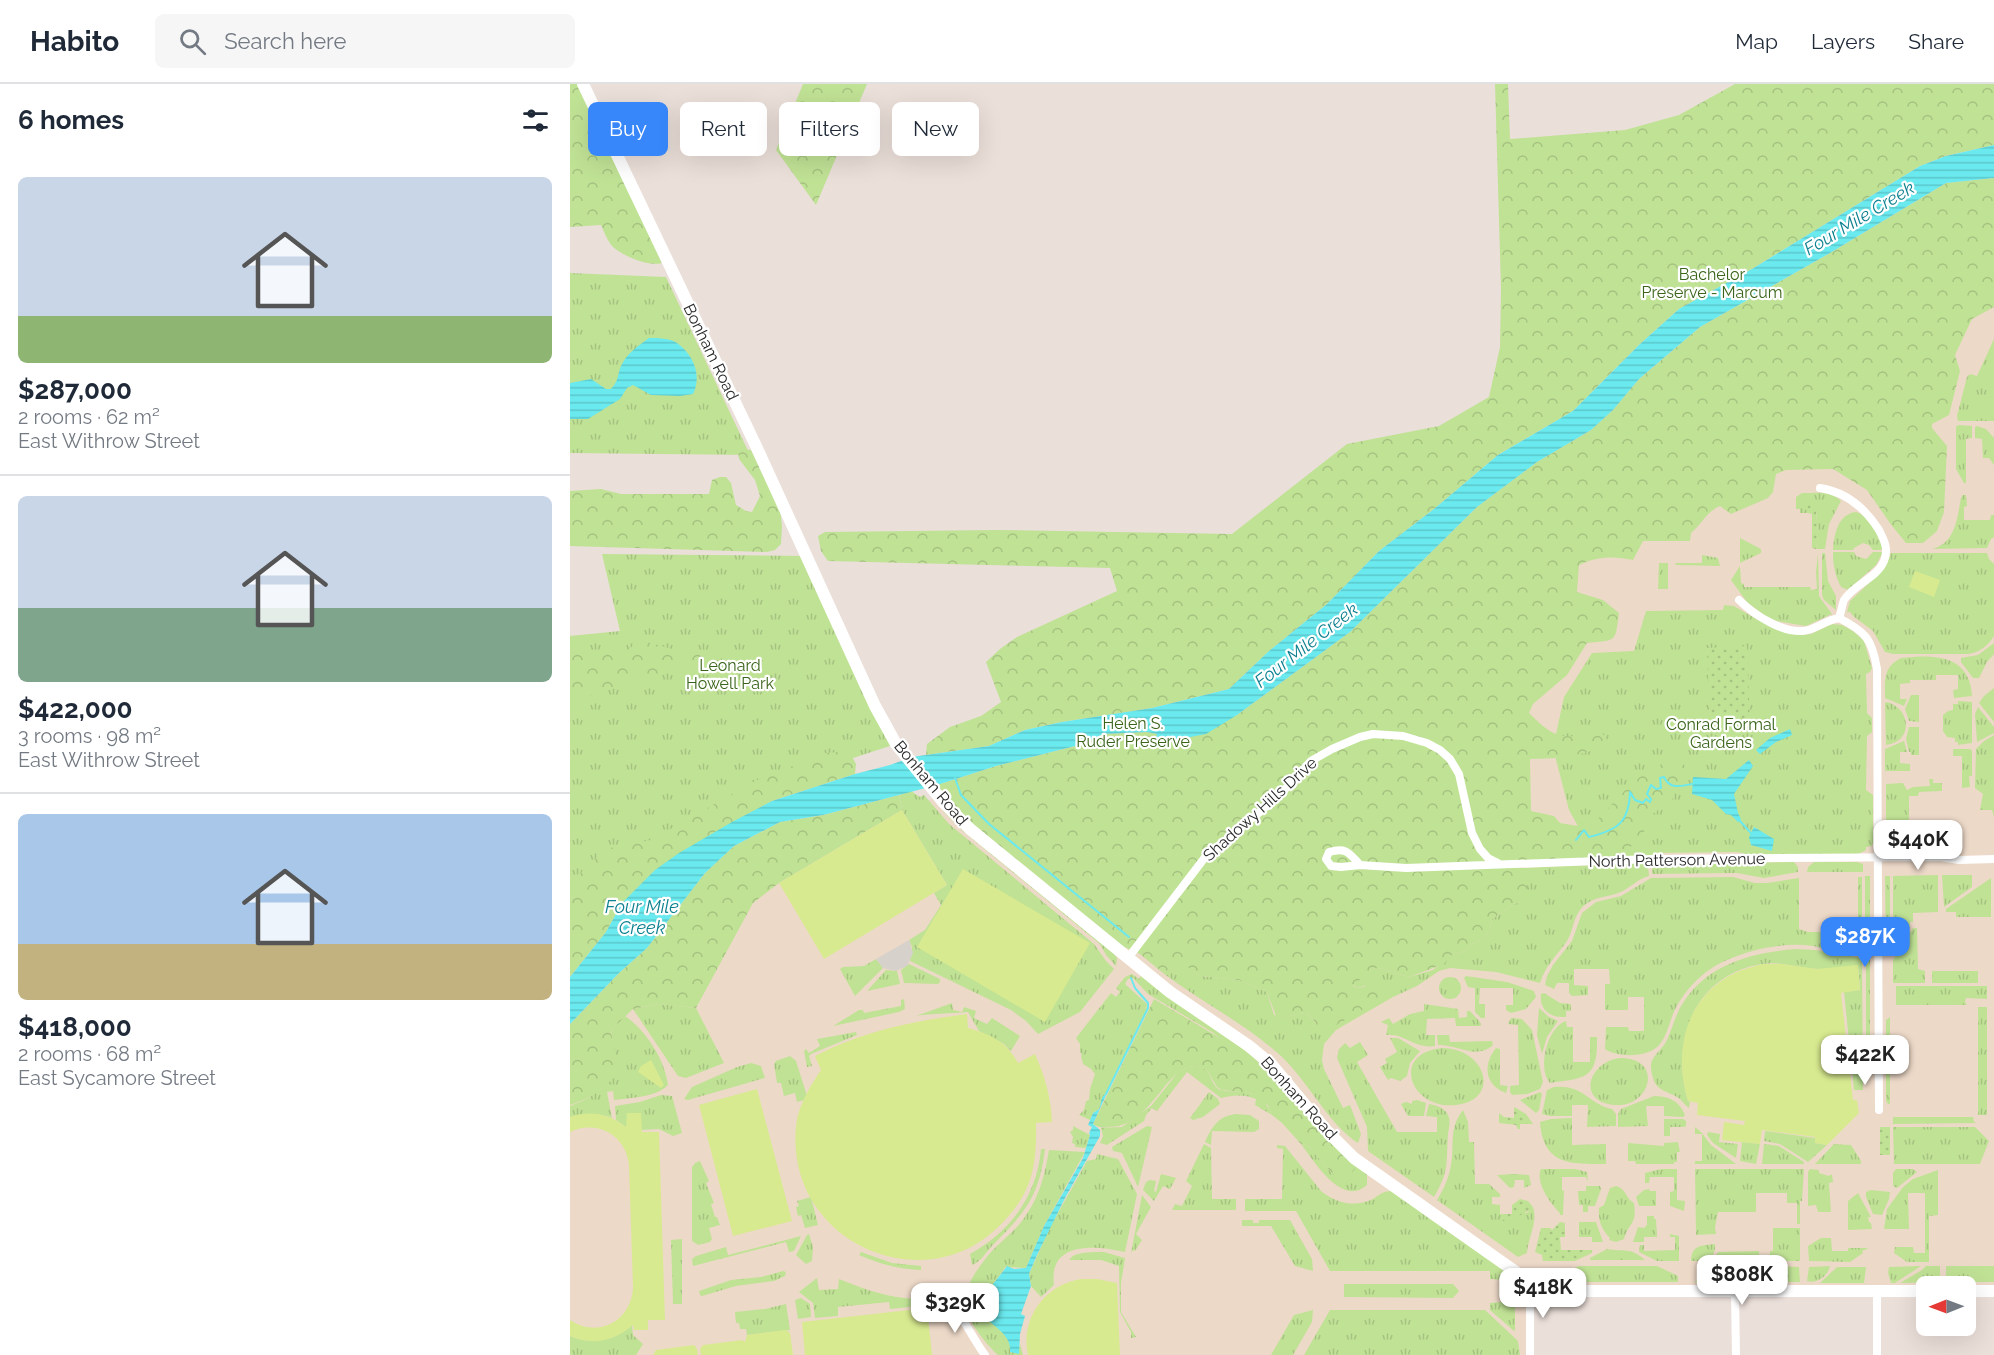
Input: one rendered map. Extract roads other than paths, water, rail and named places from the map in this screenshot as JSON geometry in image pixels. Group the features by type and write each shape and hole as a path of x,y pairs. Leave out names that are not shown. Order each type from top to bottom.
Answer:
{"street":[{"name":"Bonham Road","path":"583,84 756,446 868,692 896,744 935,792 970,829 1170,992 1249,1046 1272,1065 1327,1131 1354,1158 1530,1282 1544,1289 1575,1291 1916,1291"},
{"path":"1821,488 1830,489 1851,499 1870,515 1885,540 1886,551 1881,567 1845,599 1839,618"},
{"path":"1739,600 1759,617 1799,631 1806,631 1823,622 1839,618 1866,635 1874,650 1877,669 1879,1110"},
{"name":"Shadowy Hills Drive","path":"1128,958 1206,856 1277,798 1311,760 1360,737 1373,734 1403,736 1440,750 1450,759 1459,774 1472,833 1480,849 1488,858 1502,864"},
{"name":"North Patterson Avenue","path":"1360,866 1406,868 1651,859 1940,857 1959,860 1994,859"},
{"path":"1530,1282 1530,1355"},
{"path":"1735,1291 1736,1355"},
{"path":"1877,1291 1877,1355"},
{"path":"1976,1291 1994,1291"},
{"path":"940,1293 955,1308 985,1355"}],"water":[{"name":"Four Mile Creek","path":"1994,145 1994,178 1946,183 1830,253 1700,327 1639,379 1613,410 1591,430 1537,462 1477,507 1350,632 1237,715 1206,734 1165,742 1156,737 1157,734 1147,732 1103,734 1083,744 996,766 937,785 823,815 780,822 734,846 705,873 647,948 619,973 570,1024 570,977 606,932 622,903 655,870 679,853 772,801 912,757 989,746 1025,730 1152,708 1229,689 1269,651 1327,604 1379,551 1434,509 1498,455 1573,411 1640,344 1679,309 1752,269 1920,166 1946,156"},
{"path":"649,338 674,341 688,354 695,366 697,380 693,394 651,395 633,385 627,388 620,399 588,419 570,419 570,383 591,379 606,389 611,389 626,357"},
{"path":"1790,729 1792,735 1776,742 1760,754 1756,750 1770,738"},
{"path":"1749,760 1753,766 1734,794 1741,819 1738,822 1712,800 1692,794 1693,777 1726,779"},
{"path":"1754,827 1774,839 1772,851 1751,845 1749,837"},
{"path":"1107,1093 1093,1124 1100,1130 1100,1136 1065,1198 1029,1274 1031,1286 1021,1314 1025,1316 1020,1334 1019,1354 1010,1352 1008,1340 980,1313 982,1303 1007,1266 1014,1269 1026,1268 1044,1226 1083,1158 1092,1127 1088,1125 1093,1113 1099,1109 1102,1098"}],"waterway":[{"path":"1576,840 1584,830 1589,837 1608,831 1620,823 1627,811 1630,792 1635,800 1643,803 1646,799 1650,802 1651,799 1647,794 1651,785 1656,789 1661,788 1660,778 1664,777 1669,784 1676,786 1693,784"},
{"path":"955,778 961,795 989,824 1129,937"},
{"path":"1739,820 1751,833"},
{"path":"1106,1094 1148,1008 1148,1003 1135,988 1131,978"}],"park label":[{"name":"Bachelor Preserve - Marcum","path":"1712,283"},
{"name":"Leonard Howell Park","path":"730,674"},
{"name":"Helen S. Ruder Preserve","path":"1133,732"},
{"name":"Conrad Formal Gardens","path":"1721,733"}]}
